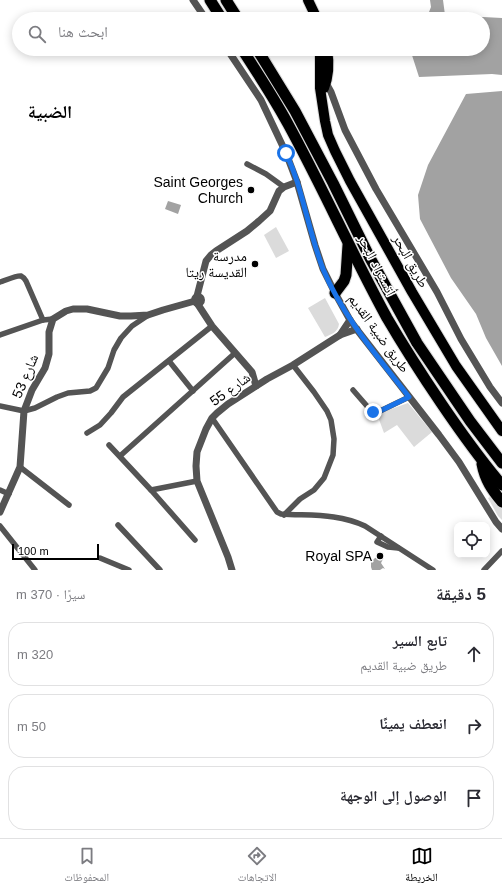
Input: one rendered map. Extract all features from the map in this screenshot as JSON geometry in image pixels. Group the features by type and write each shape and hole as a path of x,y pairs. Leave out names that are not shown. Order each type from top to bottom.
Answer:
{"highway":[{"path":"210,0 218,12"},
{"path":"226,0 234,12"},
{"path":"308,0 314,12"},
{"name":"أتستراد البحر","path":"247,56 288,123 388,319 424,378 456,425 502,485"},
{"name":"أتستراد البحر","path":"261,56 295,111 370,258 417,343 470,421 502,463"},
{"path":"323,56 328,75 323,82"},
{"path":"324,60 325,56"},
{"name":"طريق البحر","path":"323,82 321,93 328,135 350,181 412,292 456,366 502,431"},
{"path":"334,293 344,281 346,275 348,242"},
{"path":"481,459 485,477 502,502"}],"street":[{"path":"193,0 201,12"},
{"name":"طريق ضبية القديم","path":"232,56 261,100 286,153 297,182 314,245 334,293 350,320 440,435 502,529"},
{"name":"طريق البحر","path":"323,82 331,92 345,130 376,189 436,292 461,339 490,387 502,403"},
{"path":"247,164 266,174 284,187"},
{"path":"256,386 252,372 212,326 208,319 198,300 199,285 206,261 210,255 247,231 259,221 270,211 279,191 284,187 297,182"},
{"path":"0,282 17,276 23,277 43,320"},
{"path":"0,335 43,320 53,319 73,308 88,308 120,316 148,315 198,300"},
{"path":"0,406 24,411 35,408 68,393 90,391 96,388 108,368 114,350 121,338 132,326 148,315"},
{"name":"شارع 53","path":"0,512 20,467 24,411 32,390 45,368 49,354 49,332 53,319"},
{"name":"شارع 55","path":"340,335 350,320"},
{"path":"87,434 100,424 123,397 212,326"},
{"name":"شارع 55","path":"232,570 197,481 197,452 206,429 212,418 228,404 340,335 357,329"},
{"path":"120,456 236,353"},
{"path":"169,361 193,391"},
{"path":"284,515 300,499 314,490 324,478 333,455 334,439 331,420 327,411 293,365"},
{"path":"252,372 267,379"},
{"path":"353,390 373,412 378,412 409,397"},
{"path":"212,418 276,512 284,515 336,517 365,526 433,570"},
{"path":"109,445 196,540"},
{"path":"20,467 69,505"},
{"path":"151,490 197,481"},
{"path":"0,490 9,494"},
{"path":"118,525 160,570"},
{"path":"0,526 2,532 35,570"},
{"path":"484,570 502,552"},
{"path":"100,558 129,570"}],"shaded area":[{"path":"430,0 443,0 445,12 429,12 431,7"},
{"path":"490,17 502,18 502,75 492,74 419,77 412,56 490,56"},
{"path":"502,91 502,366 486,338 476,314 451,278 420,219 418,195 428,165 466,94"},
{"path":"168,201 181,205 178,214 165,209"},
{"path":"276,227 289,251 276,258 264,235"},
{"path":"325,298 339,324 336,331 325,337 308,308"},
{"path":"408,403 432,432 414,447 397,425 384,433 377,414"},
{"path":"492,496 502,509 502,520 498,516 488,498"},
{"path":"378,557 383,559 381,563 385,569 372,570 371,562"}],"place":[{"name":"Saint Georges Church","path":"251,190"},
{"name":"مدرسة القديسة ريتا","path":"255,264"},
{"name":"Royal SPA","path":"380,556"}],"district":[{"name":"الضبية","path":"50,112"}],"route":[{"path":"286,153 293,168 314,245 334,293 350,320 409,397 376,413 373,412"}]}
